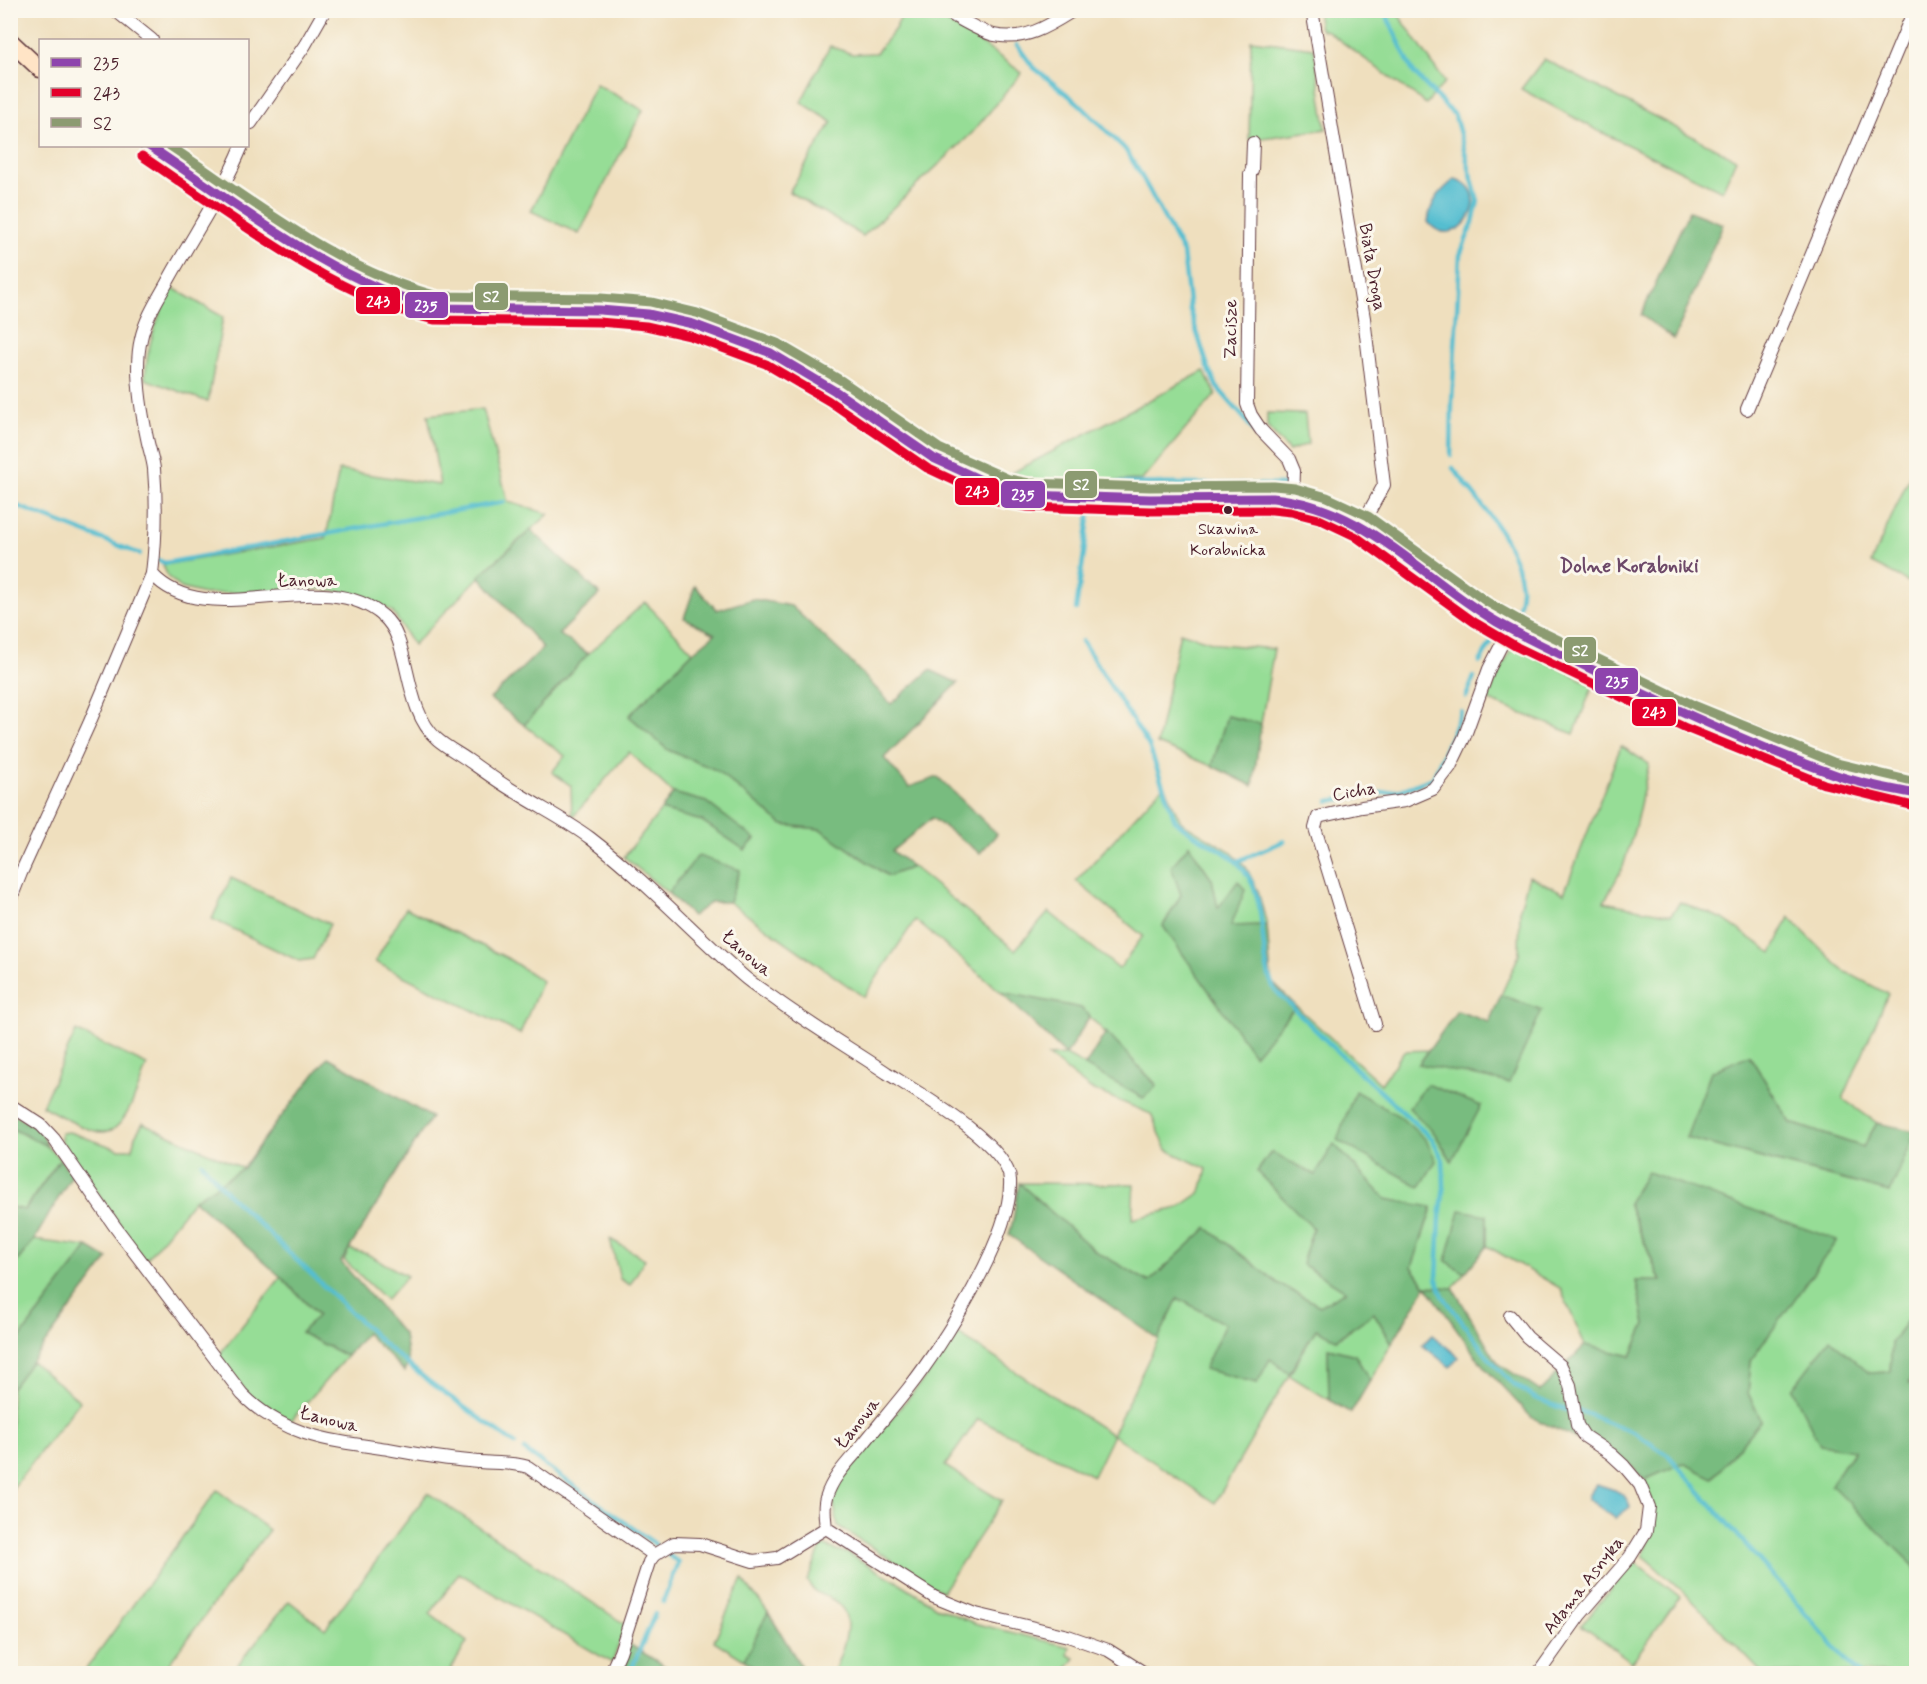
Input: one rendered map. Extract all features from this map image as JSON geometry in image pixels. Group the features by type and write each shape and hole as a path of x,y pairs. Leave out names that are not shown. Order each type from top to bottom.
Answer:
{"street":[{"path":"115,10 151,39"},
{"path":"249,125 305,45 325,10"},
{"path":"943,10 994,35 1021,36 1042,30 1074,10"},
{"name":"Biała Droga","path":"1312,10 1364,318 1384,485 1361,526"},
{"path":"1746,409 1914,10"},
{"path":"10,42 39,68"},
{"name":"Zacisze","path":"1253,143 1250,174 1247,404 1251,416 1261,430 1289,459 1294,471 1293,500"},
{"path":"151,147 221,192 296,245 372,286 413,302 436,308 600,310 648,314 693,324 771,353 802,370 933,458 1005,490 1028,495 1150,499 1264,498 1293,500 1323,508 1361,526 1387,543 1480,612 1509,630 1691,717 1829,773 1917,794"},
{"path":"10,900 89,724 152,574 156,536 154,467 147,436 137,361 141,337 156,301 221,192 242,147"},
{"name":"Łanowa","path":"152,574 173,592 204,599 334,595 361,602 384,616 396,633 414,703 434,737 507,787 558,815 588,836 637,875 745,978 800,1018 950,1114 976,1133 1003,1160 1008,1168 1009,1201 997,1239 959,1315 910,1386 836,1477 824,1501 826,1528"},
{"name":"Cicha","path":"1375,1024 1315,828 1318,817 1362,807 1405,801 1433,789 1450,767 1464,738 1489,669 1509,630"},
{"name":"Łanowa","path":"10,1105 41,1125 54,1139 116,1228 229,1378 256,1409 283,1425 332,1442 470,1462 512,1462 528,1467 654,1555"},
{"name":"Adama Asnyka","path":"1510,1316 1527,1337 1561,1366 1570,1385 1577,1425 1584,1436 1624,1466 1640,1485 1649,1508 1646,1531 1630,1557 1580,1615 1538,1674"},
{"path":"610,1674 654,1555 674,1543 682,1543 700,1544 753,1561 777,1558 826,1528 934,1597 976,1614 1068,1636 1108,1650 1146,1674"}],"green space":[{"path":"904,11 927,11 971,36 1022,73 972,133 863,236 789,192 832,122 801,102 830,46 852,54 876,53 895,29"},
{"path":"1317,11 1396,11 1445,82 1426,104 1327,31 1320,29"},
{"path":"1251,40 1314,48 1326,129 1249,140"},
{"path":"1544,59 1736,159 1722,191 1599,131 1521,89"},
{"path":"596,84 643,110 579,234 531,211"},
{"path":"1689,211 1723,224 1674,339 1641,315"},
{"path":"171,287 223,317 208,402 145,379 150,343"},
{"path":"1204,371 1216,394 1142,480 1049,483 1008,475"},
{"path":"483,409 508,502 549,514 492,564 413,645 392,611 356,595 321,589 204,594 181,588 168,577 163,565 326,538 339,470 440,485 428,415"},
{"path":"1267,413 1305,414 1308,444 1289,451 1267,427"},
{"path":"1916,462 1916,580 1914,585 1871,563"},
{"path":"531,530 600,594 559,634 588,654 524,725 490,699 543,648 479,576"},
{"path":"695,586 717,610 753,599 791,606 846,657 891,704 930,670 958,683 884,758 909,787 938,777 997,834 980,853 932,818 892,851 913,867 888,876 820,829 783,825 716,770 668,750 629,716 693,652 715,634 684,618"},
{"path":"645,602 693,652 629,716 668,750 716,770 783,825 820,829 887,876 913,867 1015,950 1049,912 1119,969 1143,936 1076,881 1164,785 1181,822 1230,851 1246,867 1258,891 1267,925 1231,926 1218,909 1212,879 1189,845 1181,895 1163,926 1254,1054 1296,1006 1381,1084 1404,1051 1429,1050 1419,1064 1542,1010 1501,995 1519,955 1520,908 1529,876 1564,893 1621,746 1649,764 1635,827 1623,867 1604,902 1671,915 1680,902 1723,919 1772,953 1789,917 1842,970 1888,994 1843,1099 1877,1123 1863,1147 1791,1123 1749,1055 1686,1138 1890,1192 1916,1131 1916,1308 1892,1342 1890,1372 1869,1373 1854,1449 1832,1485 1916,1568 1916,1673 1762,1673 1686,1594 1643,1556 1650,1533 1653,1507 1644,1480 1683,1463 1714,1477 1761,1420 1748,1393 1751,1360 1836,1240 1628,1204 1661,1282 1636,1281 1645,1324 1631,1356 1585,1345 1560,1288 1487,1246 1487,1215 1446,1260 1465,1273 1453,1288 1426,1286 1412,1267 1432,1208 1386,1199 1334,1145 1315,1175 1271,1152 1257,1172 1314,1228 1302,1264 1347,1291 1320,1306 1279,1284 1207,1228 1149,1282 1095,1251 1019,1183 1134,1184 1132,1219 1178,1208 1201,1192 1207,1169 1167,1150 1151,1114 1089,1088 1048,1056 1066,1055 1143,1097 1157,1085 1081,1008 1001,992 915,920 864,997 729,902 740,871 698,857 668,893 624,857 661,810 702,821 745,850 754,839 706,802 673,793 629,752 572,818 571,786 552,772 565,756 524,725 588,654","holes":["1481,1106 1451,1160 1435,1134"]},
{"path":"1180,632 1218,644 1274,649 1261,724 1227,716 1212,766 1157,744"},
{"path":"1513,645 1593,685 1574,734 1487,700"},
{"path":"1227,716 1261,724 1253,786 1212,766"},
{"path":"673,793 706,802 755,839 745,850 702,821 661,810"},
{"path":"1189,845 1212,879 1218,908 1238,881 1245,890 1231,926 1267,925 1271,981 1296,1006 1254,1055 1163,926 1181,895 1171,867"},
{"path":"698,856 740,870 729,902 711,902 692,916 668,893"},
{"path":"231,878 330,924 313,959 299,961 212,919"},
{"path":"406,908 507,958 542,981 520,1034 375,962"},
{"path":"1001,992 1081,1008 1090,1016 1066,1055"},
{"path":"1501,995 1542,1010 1509,1083 1419,1064 1457,1011 1489,1022"},
{"path":"76,1031 147,1065 131,1106 119,1124 111,1130 103,1132 89,1129 42,1106"},
{"path":"1106,1032 1157,1086 1143,1098 1085,1066"},
{"path":"1749,1055 1791,1123 1863,1147 1877,1123 1916,1131 1890,1192 1686,1138 1711,1072"},
{"path":"328,1057 431,1117 341,1262 404,1335 408,1362 405,1372 366,1333 347,1356 301,1333 318,1315 281,1277 194,1200 243,1168"},
{"path":"1427,1084 1481,1106 1452,1161 1435,1134 1409,1108"},
{"path":"1355,1091 1399,1116 1426,1140 1436,1161 1420,1187 1337,1140"},
{"path":"10,1112 40,1130 47,1146 11,1128"},
{"path":"143,1123 243,1168 194,1200 145,1261 61,1141 61,1133 69,1132 118,1149 132,1149 135,1136"},
{"path":"10,1128 47,1146 60,1159 24,1210 11,1207"},
{"path":"1334,1144 1386,1199 1432,1207 1412,1267 1426,1286 1392,1343 1374,1313 1336,1339 1316,1329 1289,1374 1270,1359 1257,1383 1204,1369 1225,1324 1178,1298 1158,1339 1009,1235 1019,1183 1095,1251 1149,1282 1207,1228 1279,1284 1320,1306 1346,1291 1302,1264 1313,1228 1257,1172 1271,1152 1315,1175"},
{"path":"60,1159 72,1175 34,1240 11,1269 11,1207 25,1210"},
{"path":"1647,1172 1837,1240 1751,1360 1748,1393 1761,1420 1713,1478 1683,1463 1644,1480 1630,1465 1531,1417 1484,1367 1426,1286 1453,1288 1498,1363 1540,1391 1585,1345 1631,1356 1645,1324 1636,1281 1661,1281 1628,1203"},
{"path":"1460,1210 1487,1215 1487,1246 1465,1273 1446,1261"},
{"path":"610,1239 645,1259 630,1285 620,1279"},
{"path":"34,1240 88,1247 11,1350 11,1269"},
{"path":"88,1247 108,1259 11,1389 11,1350"},
{"path":"349,1249 367,1254 407,1276 386,1300 344,1260"},
{"path":"281,1277 318,1316 301,1333 347,1356 289,1423 251,1398 218,1356"},
{"path":"1178,1298 1225,1324 1205,1369 1257,1383 1270,1358 1290,1374 1316,1329 1337,1339 1374,1313 1392,1343 1370,1381 1355,1355 1328,1348 1329,1400 1289,1375 1215,1503 1113,1435 1093,1476 978,1419 945,1466 1002,1501 942,1592 838,1526 833,1500 841,1479 929,1373 957,1333 1112,1435"},
{"path":"1916,1308 1916,1370 1908,1383 1916,1387 1916,1488 1912,1495 1916,1497 1916,1568 1831,1485 1854,1450 1820,1445 1792,1389 1830,1339 1869,1373 1890,1372 1892,1342"},
{"path":"1328,1348 1355,1355 1370,1381 1351,1413 1329,1400"},
{"path":"31,1361 80,1401 11,1490 11,1389"},
{"path":"217,1490 269,1530 162,1673 83,1673"},
{"path":"428,1493 626,1625 612,1663 459,1573 430,1614 467,1642 449,1673 230,1674 289,1601 325,1629"},
{"path":"822,1545 849,1554 937,1607 974,1623 1070,1647 1068,1655 1075,1658 1064,1673 833,1673 844,1645 847,1624 841,1607 833,1600 816,1592 807,1581"},
{"path":"1634,1561 1680,1597 1632,1662 1581,1625"},
{"path":"742,1579 768,1612 744,1660 714,1641"},
{"path":"768,1612 805,1673 763,1673 744,1660"},
{"path":"629,1644 676,1673 616,1674"}],"water":[{"path":"1455,179 1468,186 1473,196 1473,208 1460,227 1450,232 1439,231 1428,222 1431,209 1440,193"},
{"path":"1432,1335 1459,1357 1450,1367 1422,1345"},
{"path":"1596,1484 1621,1494 1630,1507 1615,1518 1588,1499 1588,1495"}],"waterway":[{"path":"1384,10 1413,72 1455,116 1478,201 1473,222 1460,255 1451,455"},
{"path":"1017,45 1033,67 1078,103 1125,149 1140,173 1183,253 1190,311 1217,387 1260,440 1284,463 1287,485 1090,483 1089,487"},
{"path":"1453,468 1485,508 1512,553 1521,586 1515,618"},
{"path":"158,560 165,563 504,502"},
{"path":"10,503 140,554"},
{"path":"1076,609 1090,511"},
{"path":"1480,662 1494,637"},
{"path":"1082,641 1149,746 1175,820 1236,861 1252,883 1260,910 1267,967 1275,990 1432,1139 1443,1160 1444,1187 1437,1278 1443,1296 1488,1357 1512,1383 1535,1398 1566,1410"},
{"path":"1466,697 1474,677"},
{"path":"1329,801 1401,790 1433,778 1461,711"},
{"path":"1238,861 1284,841"},
{"path":"202,1163 227,1193 387,1347 427,1380 515,1444"},
{"path":"1580,1411 1635,1433 1669,1456 1858,1674"},
{"path":"524,1450 655,1544"},
{"path":"663,1602 678,1562 668,1555"},
{"path":"632,1674 631,1670 655,1614"}],"transit line":[{"name":"235","path":"150,147 287,239 360,280 397,296 436,308 600,310 648,314 693,324 771,353 835,391 933,458 1005,491 1028,495 1150,499 1273,498 1306,504 1337,515 1365,529 1469,604 1528,639 1699,719 1776,752 1849,779 1916,794"},
{"name":"S2","path":"171,147 265,211 331,252 401,284 438,296 601,298 651,302 697,313 777,343 842,381 939,448 1009,479 1029,483 1150,487 1274,486 1295,488 1327,497 1368,516 1487,602 1528,625 1696,706 1833,762 1916,782"},
{"name":"243","path":"142,156 282,251 357,292 395,308 434,320 599,322 646,326 690,336 766,364 829,401 927,468 1002,503 1028,507 1150,511 1272,510 1319,519 1355,536 1474,622 1517,647 1686,728 1824,784 1914,806"}],"place":[{"name":"Skawina Korabnicka","path":"1228,510"}],"district":[{"name":"Dolne Korabniki","path":"1629,565"}]}
